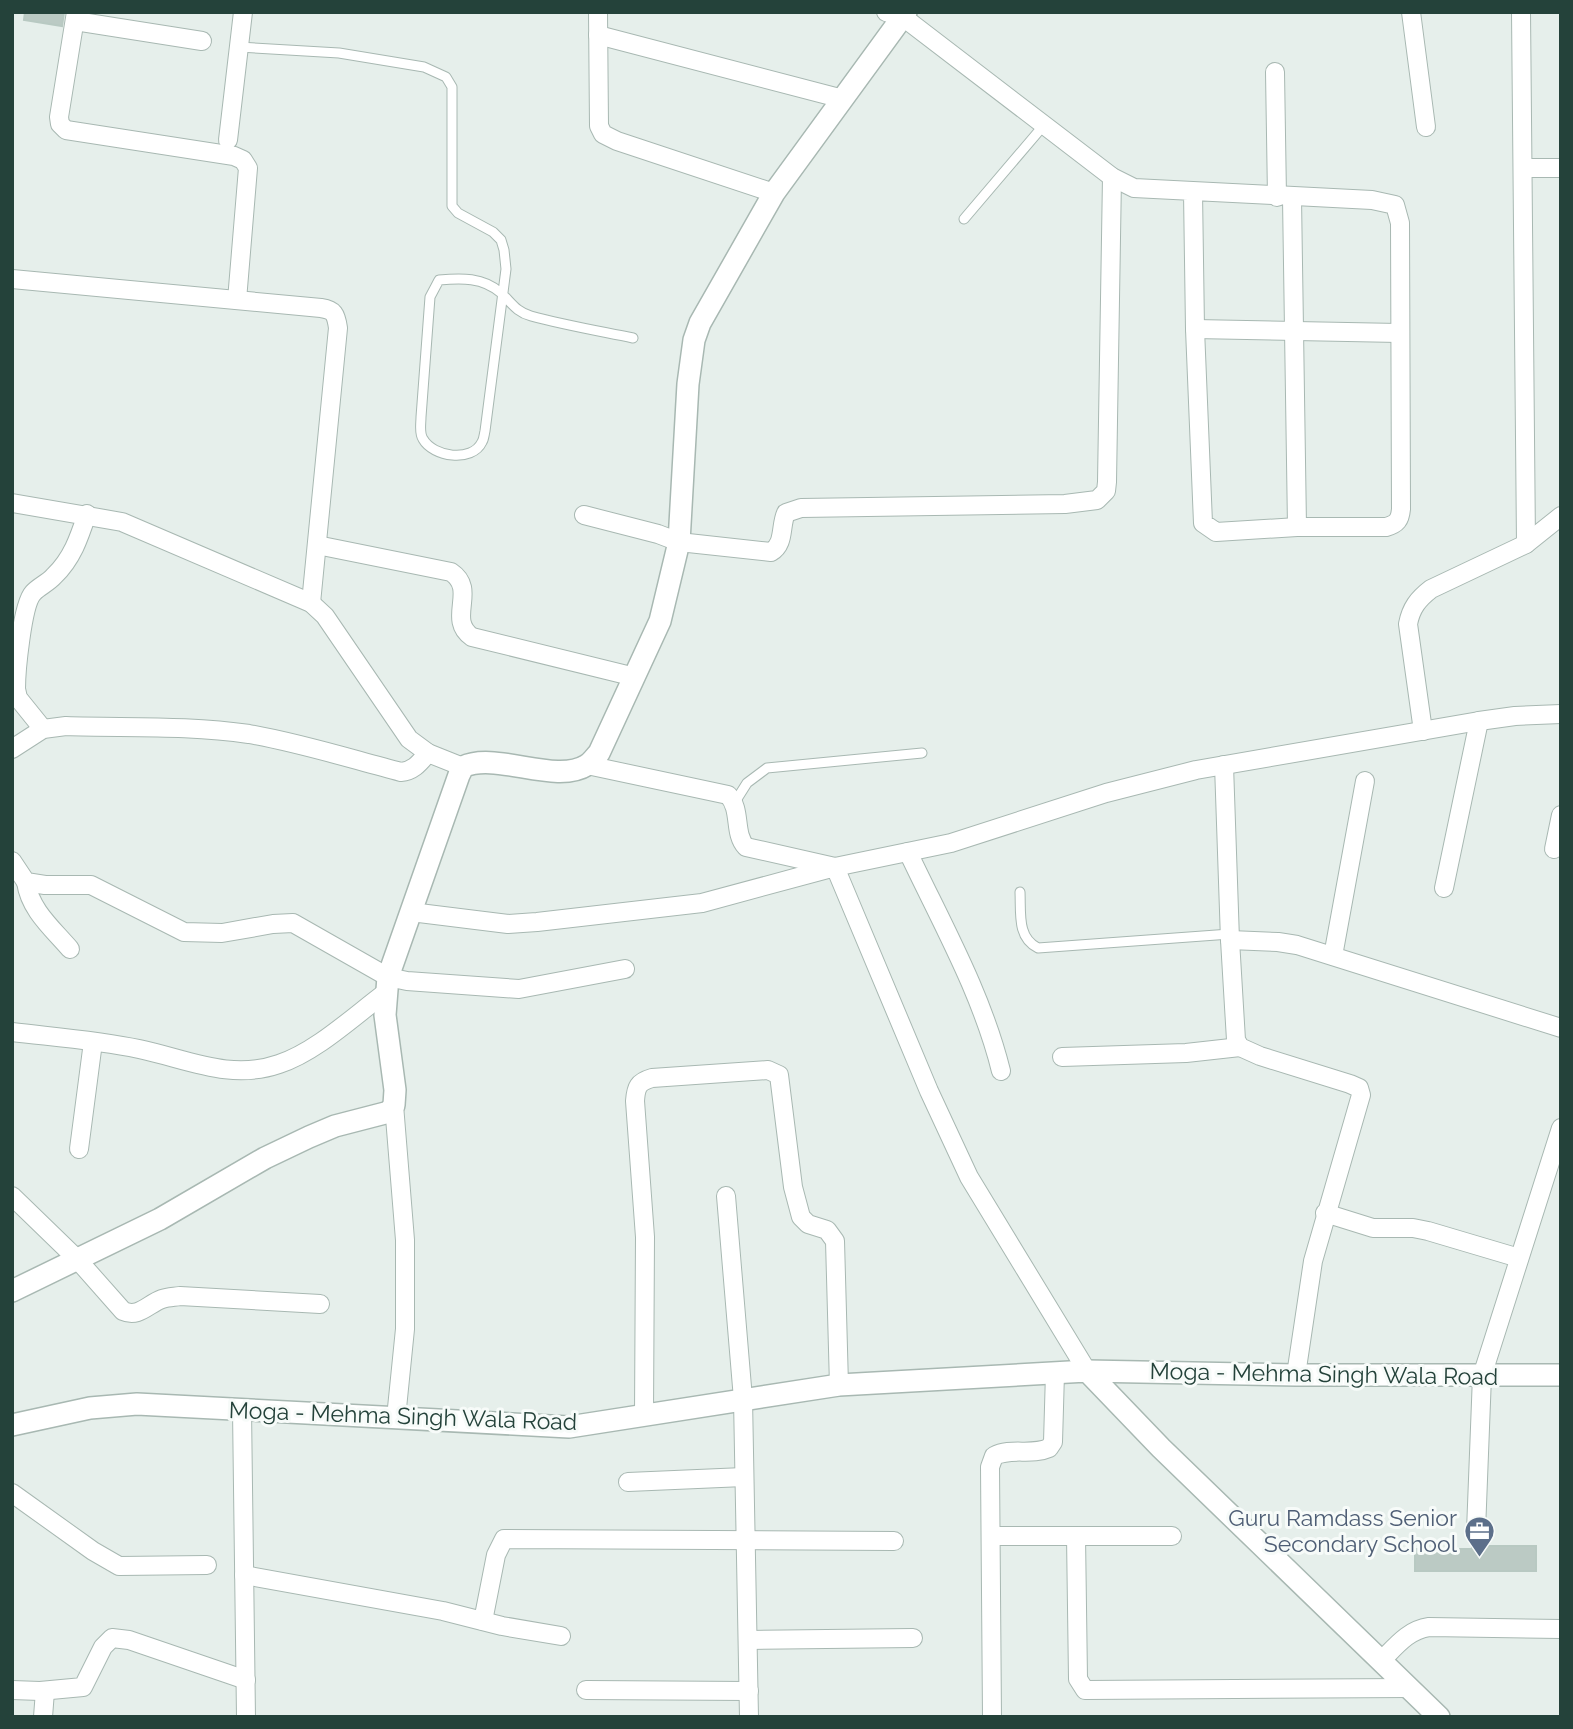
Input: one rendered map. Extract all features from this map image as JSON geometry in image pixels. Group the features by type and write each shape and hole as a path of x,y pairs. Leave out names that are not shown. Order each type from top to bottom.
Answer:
{"street":[{"path":"229,141 243,12"},
{"path":"598,12 599,126 603,134 774,193"},
{"path":"1411,12 1426,127"},
{"path":"1521,12 1526,544"},
{"path":"12,503 122,522 311,603 324,617 401,730 415,745 428,753 463,767 479,762 571,771 587,765 598,753 660,621 680,542 688,384 694,340 700,323 774,193 843,99 898,14 1112,177 1135,188 1372,200 1395,205 1400,223 1400,518 1395,525 1216,532 1203,523 1192,192"},
{"path":"202,41 75,16 59,117 60,124 66,130 234,156 243,160 248,168 237,300"},
{"path":"598,35 843,99"},
{"path":"1275,72 1293,331 1297,527"},
{"path":"1523,168 1561,168"},
{"path":"584,515 680,542 771,552 777,549 780,543 786,513 801,509 1065,504 1097,500 1106,491 1107,482 1112,177"},
{"path":"12,279 320,307 337,315 338,328 311,603"},
{"path":"1195,329 1399,333"},
{"path":"43,729 18,698 16,689 26,608 33,592 48,582 74,551 87,514"},
{"path":"1423,731 1408,624 1410,610 1420,597 1431,589 1526,544 1561,516"},
{"path":"317,545 451,572 462,580 460,622 464,632 472,637 635,677"},
{"path":"411,912 508,924 702,903 835,867 951,843 1106,793 1224,765 1479,721 1515,716 1561,715"},
{"path":"1444,888 1479,721"},
{"path":"12,749 43,729 66,726 248,734 323,749 401,772 409,771 418,765 428,753"},
{"path":"587,765 728,795 735,802 741,841 747,847 835,867"},
{"path":"1224,765 1234,1028 1240,1047"},
{"path":"397,1418 405,1329 405,1240 395,1090 385,1015 386,985 463,767"},
{"path":"1333,956 1365,780"},
{"path":"1554,849 1561,815"},
{"path":"908,852 975,993 993,1039 1001,1071"},
{"path":"12,861 26,882 28,896 33,905 70,949"},
{"path":"835,867 929,1091 969,1177 1087,1371 1161,1448 1439,1717"},
{"path":"26,882 91,886 184,932 222,933 293,923 386,985 519,989 625,970"},
{"path":"1230,937 1297,944 1561,1028"},
{"path":"12,1032 139,1049 216,1069 256,1071 282,1063 311,1048 386,985"},
{"path":"79,1149 93,1042"},
{"path":"1062,1058 1186,1053 1240,1047 1359,1088 1359,1107 1325,1213 1307,1288 1296,1375"},
{"path":"644,1415 645,1237 635,1101 638,1085 642,1080 652,1078 768,1070 779,1075 793,1186 802,1217 808,1224 827,1230 835,1241 839,1385"},
{"path":"12,1291 160,1219 265,1158 335,1126 389,1112 394,1105"},
{"path":"1476,1531 1482,1376 1561,1128"},
{"path":"12,1196 77,1259 123,1311 129,1314 164,1298 180,1296 320,1304"},
{"path":"726,1196 743,1399 749,1717"},
{"path":"1325,1213 1373,1227 1413,1227 1519,1258"},
{"name":"Moga - Mehma Singh Wala Road","path":"12,1425 90,1408 137,1404 569,1427 839,1385 1087,1371 1296,1375 1561,1375"},
{"path":"992,1717 992,1461 994,1456 1000,1453 1034,1452 1049,1448 1053,1442 1055,1373"},
{"path":"242,1410 246,1717"},
{"path":"628,1482 744,1477"},
{"path":"12,1493 93,1551 119,1566 207,1565"},
{"path":"992,1536 1172,1536"},
{"path":"1076,1536 1078,1679 1085,1690 1409,1688"},
{"path":"483,1621 496,1555 504,1539 746,1538 894,1541"},
{"path":"244,1575 443,1611 525,1631 561,1636"},
{"path":"1381,1661 1417,1629 1561,1629"},
{"path":"12,1690 45,1691 83,1687 103,1647 112,1638 129,1640 246,1680"},
{"path":"748,1640 913,1639"},
{"path":"586,1690 749,1691"},
{"path":"43,1717 45,1691"}],"lane":[{"path":"239,47 339,53 424,67 446,77 452,87 452,205 458,214 493,232 500,240 506,269 502,294 482,442 468,453 458,455 444,453 430,446 423,440 421,433 430,297 433,287 439,281 464,279 488,283 502,294 513,307 530,316 633,338"},
{"path":"964,219 1044,125"},
{"path":"735,802 747,783 767,768 922,753"},
{"path":"1020,892 1023,935 1030,944 1038,948 1230,937"}],"building":[{"path":"25,12 64,12 62,26 24,20"},
{"path":"1472,1542 1485,1542 1485,1546 1536,1546 1536,1571 1415,1571 1415,1549 1472,1549"}],"place":[{"name":"Guru Ramdass Senior Secondary School","path":"1480,1558"}]}
